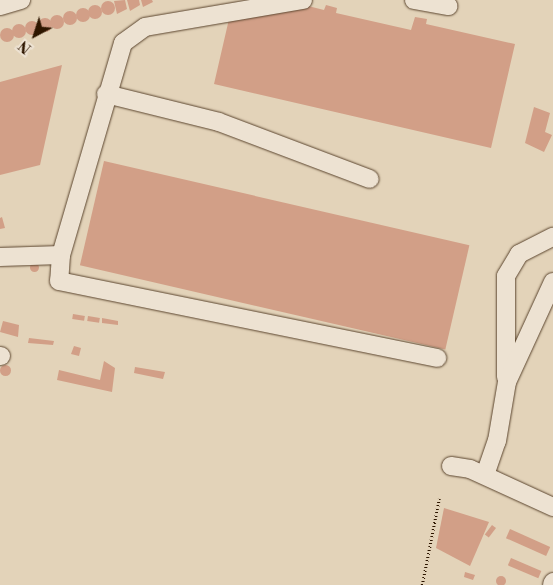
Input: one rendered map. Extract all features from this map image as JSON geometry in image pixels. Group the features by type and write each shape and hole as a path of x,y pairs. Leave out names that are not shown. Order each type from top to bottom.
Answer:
{"street":[{"path":"0,6 21,0"},
{"path":"303,0 145,27 122,43 61,255 59,281 437,358"},
{"path":"414,0 448,6"},
{"path":"106,94 220,122 370,179"},
{"path":"485,475 497,441 507,382 506,276 518,254 553,236"},
{"path":"0,256 61,255"},
{"path":"507,382 553,282"},
{"path":"450,466 485,475 553,507"}],"path":[{"path":"422,585 439,499"}],"building":[{"path":"125,0 127,9 117,14 114,1"},
{"path":"127,0 139,0 140,5 130,11"},
{"path":"141,0 152,0 153,2 143,7"},
{"path":"108,1 113,3 115,8 113,13 108,15 103,13 101,8 103,3"},
{"path":"95,5 100,7 102,12 100,17 95,19 90,17 88,12 90,7"},
{"path":"326,5 337,8 336,13 411,30 415,17 427,19 426,24 515,44 491,148 214,84 229,19 308,6 324,10"},
{"path":"83,8 88,10 90,15 88,20 83,22 78,20 76,15 78,10"},
{"path":"70,11 75,13 77,18 75,23 70,25 65,23 63,18 65,13"},
{"path":"57,15 62,17 64,22 62,27 57,29 52,27 50,22 52,17"},
{"path":"45,18 50,20 52,25 50,30 45,32 40,30 38,25 40,20"},
{"path":"32,21 37,23 39,28 37,33 32,35 27,33 25,28 27,23"},
{"path":"19,24 24,26 26,31 24,36 19,38 14,36 12,31 14,26"},
{"path":"7,28 12,30 14,35 12,40 7,42 2,40 0,35 2,30"},
{"path":"62,65 40,165 0,175 0,82"},
{"path":"534,107 550,113 545,132 552,135 544,152 525,143"},
{"path":"104,161 469,245 445,350 80,265"},
{"path":"2,217 5,228 0,229 0,218"},
{"path":"34,263 38,267 34,271 30,267"},
{"path":"73,314 85,316 84,321 72,319"},
{"path":"88,316 100,318 99,323 87,321"},
{"path":"102,318 118,321 118,325 102,323"},
{"path":"3,321 19,325 18,337 0,332"},
{"path":"29,338 54,341 53,345 28,343"},
{"path":"74,346 81,348 79,356 71,354"},
{"path":"104,361 115,368 112,392 57,380 59,370 100,380"},
{"path":"5,364 11,370 5,376 -1,370"},
{"path":"135,367 165,372 163,379 134,373"},
{"path":"444,508 489,522 470,566 436,548"},
{"path":"492,525 496,528 489,538 485,535"},
{"path":"510,529 550,547 546,556 506,538"},
{"path":"511,558 541,571 538,578 508,565"},
{"path":"465,572 475,575 473,580 464,577"},
{"path":"501,576 506,581 501,586 496,581"}]}
